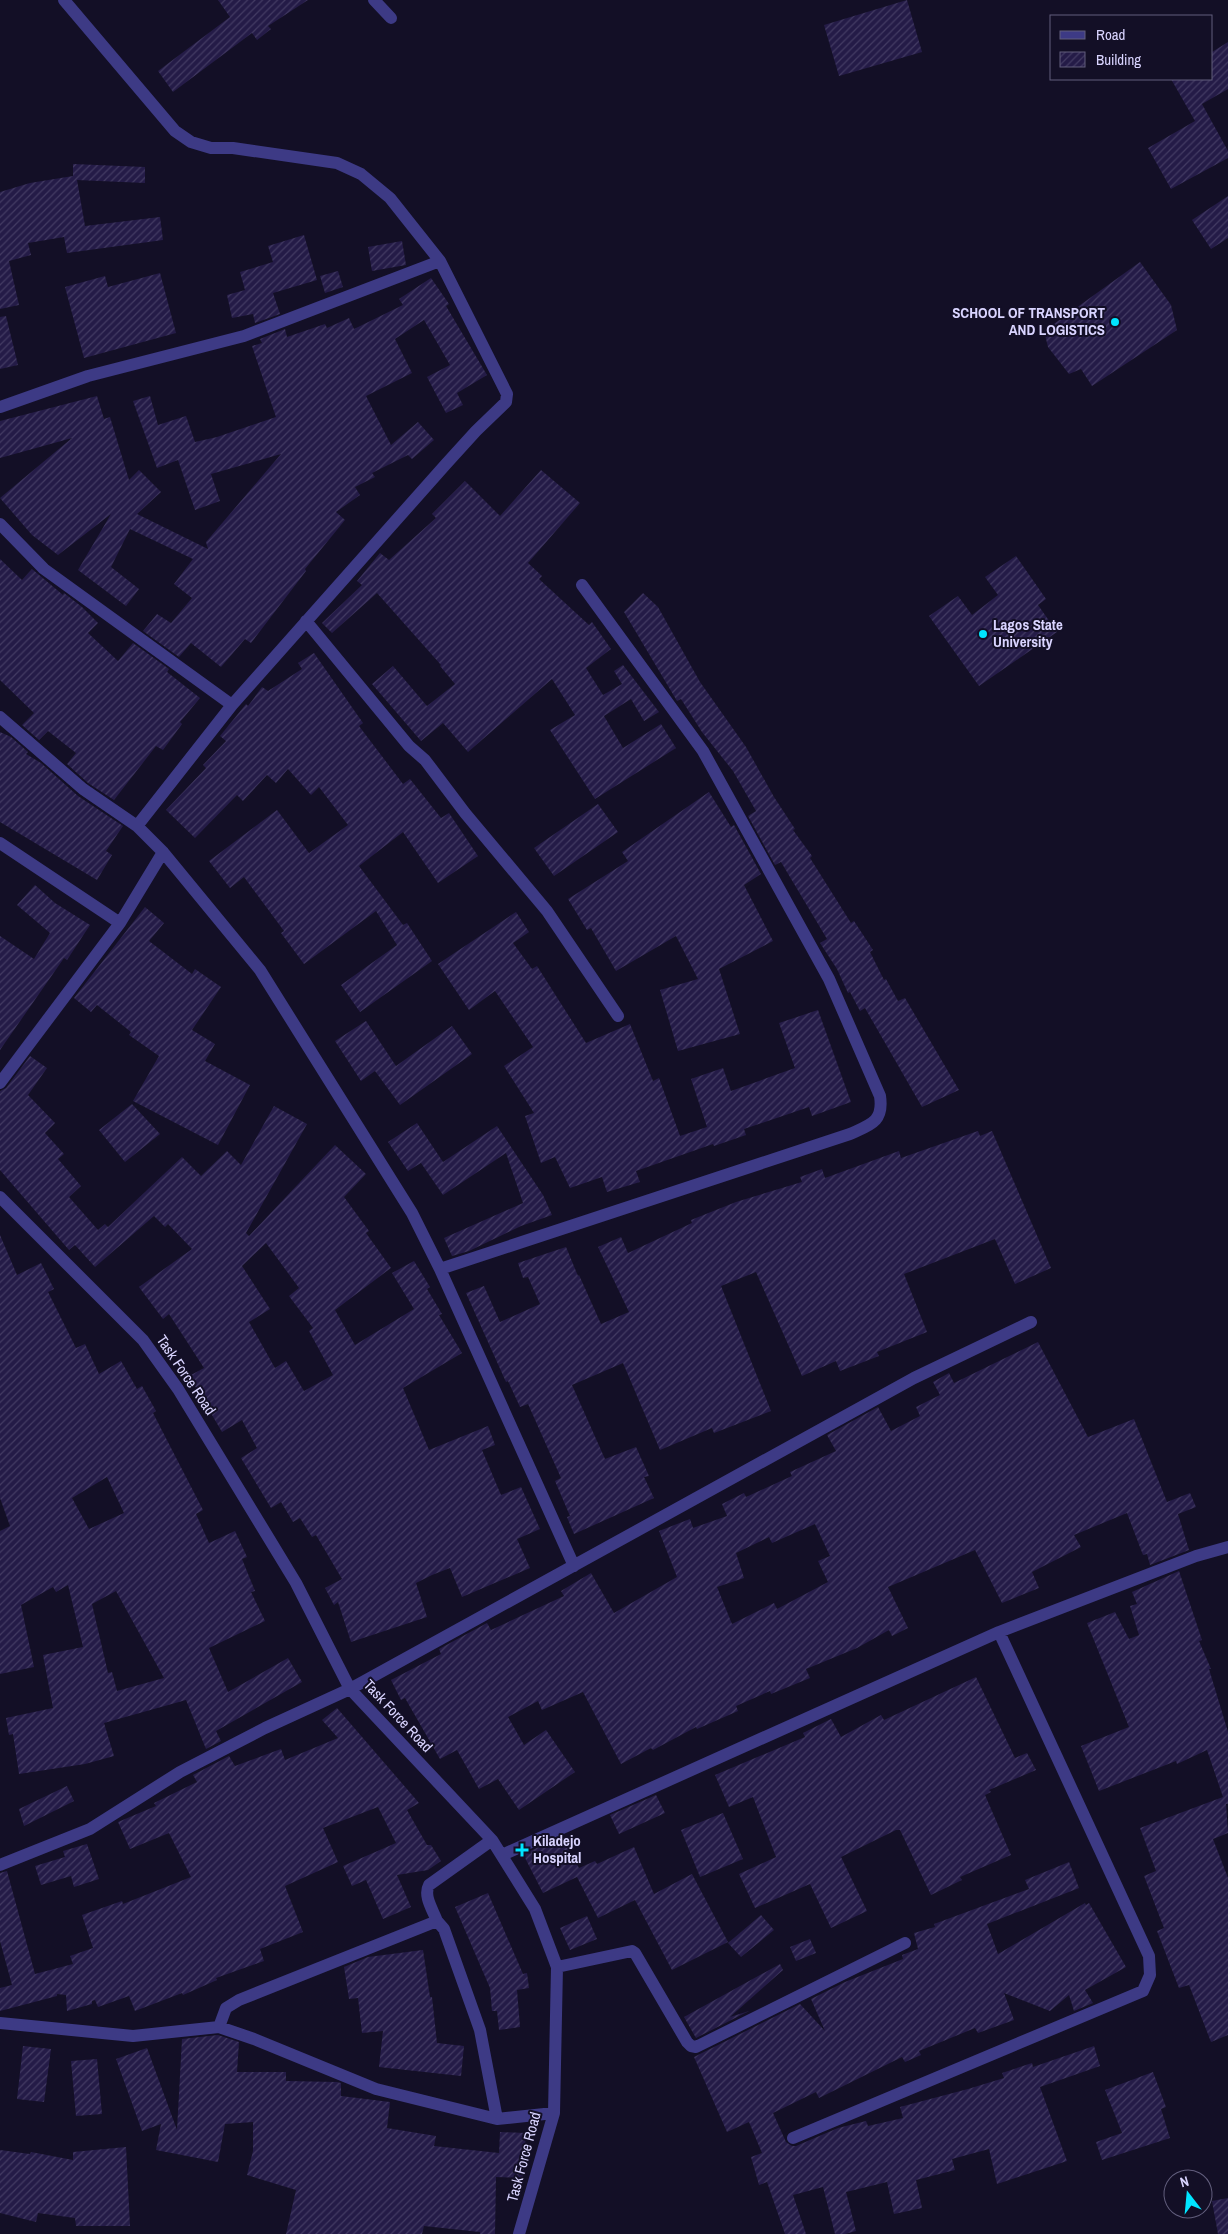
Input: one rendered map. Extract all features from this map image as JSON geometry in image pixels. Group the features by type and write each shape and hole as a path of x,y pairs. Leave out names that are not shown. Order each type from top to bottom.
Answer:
{"street":[{"path":"64,0 175,131 191,142 211,148 233,148 337,163 361,174 390,198 440,261 507,394 506,402 476,431 232,705 137,826"},
{"path":"374,0 390,18"},
{"path":"0,406 88,376 244,336 440,261"},
{"path":"0,524 44,569 232,705"},
{"path":"440,1269 850,1134 866,1127 878,1118 882,1107 880,1096 829,979 703,751 582,585"},
{"path":"306,621 409,746 425,760 465,813 547,911 618,1016"},
{"path":"0,717 83,789 137,826 163,852 260,970 412,1213 440,1269 574,1566"},
{"path":"0,843 120,923"},
{"path":"0,1083 120,923 163,852"},
{"name":"Task Force Road","path":"0,1197 144,1340 172,1380 218,1453 296,1583 350,1689 492,1840 535,1909 557,1967 554,2113 519,2234"},
{"path":"0,1865 90,1829 180,1772 265,1728 350,1689 914,1378 1031,1322"},
{"path":"502,1855 999,1632 1196,1556 1228,1547"},
{"path":"793,2138 1143,1991 1150,1975 1149,1956 999,1632"},
{"path":"492,1840 429,1886 426,1891 437,1921 444,1929 480,2030 497,2119"},
{"path":"219,2027 226,2008 239,2000 437,1921"},
{"path":"557,1967 632,1951 687,2042 691,2046 696,2047 906,1943"},
{"path":"0,2023 133,2036 219,2027 254,2039 376,2089 497,2119 554,2113"}],"building":[{"path":"218,0 308,0 268,26 271,29 257,40 252,33 173,92 158,71 230,17"},
{"path":"907,0 922,52 839,76 824,25"},
{"path":"1228,42 1228,89 1202,104 1228,151 1228,158 1171,189 1148,148 1195,121 1172,80 1213,80 1213,51"},
{"path":"73,164 145,167 145,183 77,180 85,226 160,217 163,240 67,253 64,237 28,243 31,255 9,261 19,305 0,309 0,192 30,183 73,176"},
{"path":"1228,196 1228,238 1211,249 1192,220"},
{"path":"304,235 317,280 273,293 280,314 255,323 253,314 232,318 227,295 245,290 240,272 273,262 268,246"},
{"path":"402,241 406,265 372,271 368,247"},
{"name":"SCHOOL OF TRANSPORT AND LOGISTICS","path":"1140,262 1171,305 1177,330 1092,386 1081,369 1069,374 1048,347 1044,331"},
{"path":"338,271 343,287 325,293 320,276"},
{"path":"160,273 176,333 84,358 65,287 105,276 108,287"},
{"path":"431,278 449,304 446,306 487,375 457,393 463,405 446,413 427,377 450,365 424,320 395,339 412,373 366,396 391,445 418,422 434,440 412,459 408,455 372,473 375,477 355,487 360,495 336,512 345,520 305,569 306,571 251,643 245,639 221,667 191,643 179,657 143,631 157,614 171,623 192,598 174,584 193,559 130,529 111,567 139,589 126,606 78,570 111,514 58,555 32,535 0,498 72,438 0,458 0,421 97,396 104,419 110,417 129,480 139,470 161,492 137,514 208,549 206,542 281,454 211,474 220,501 195,510 178,460 157,468 133,401 150,396 158,425 186,416 195,442 217,437 276,417 252,346 262,343 260,339 285,329 287,337 325,324 327,328 349,318 354,329 403,305 399,299"},
{"path":"6,316 18,365 0,369 0,317"},
{"path":"541,470 580,503 528,563 542,576 539,579 589,625 592,622 611,649 586,668 603,695 622,684 614,671 623,665 659,712 644,721 631,699 604,716 623,748 661,724 676,748 595,799 550,730 575,715 552,679 468,752 443,723 421,741 372,684 393,666 427,706 455,684 441,665 377,593 332,633 322,623 362,585 357,581 380,553 389,560 436,518 432,514 465,481 500,516"},
{"path":"1016,556 1046,599 1038,605 1057,632 979,686 929,616 958,596 972,615 998,595 985,577"},
{"path":"0,559 22,580 32,569 63,595 64,593 82,607 98,623 88,633 118,661 133,643 169,669 167,672 200,698 180,722 182,724 163,750 156,746 114,800 88,783 67,764 76,753 48,731 39,740 22,725 34,713 0,680"},
{"path":"643,593 658,607 700,682 746,747 774,797 795,829 793,830 812,856 810,858 851,923 854,921 873,950 870,952 884,980 886,979 898,1001 905,998 959,1090 922,1107 865,1008 860,1011 850,992 848,993 837,969 820,943 827,939 781,862 775,865 748,816 756,811 733,771 702,732 681,699 677,701 624,612"},
{"path":"314,653 363,723 359,726 403,784 410,779 441,818 449,813 478,856 438,883 403,832 359,866 403,925 407,923 432,961 360,1012 341,985 397,945 376,911 304,964 281,933 284,931 244,877 230,888 209,861 277,810 309,853 348,825 319,787 311,795 288,769 276,783 267,775 243,801 237,795 195,838 166,810 206,768 203,765 226,741 220,736 246,704 248,706 262,687 268,691 302,669 298,663"},
{"path":"0,732 11,737 28,752 26,754 41,763 78,796 123,826 106,851 112,855 97,880 0,822"},
{"path":"709,792 731,827 734,825 761,874 744,885 773,941 719,969 740,1034 678,1051 660,990 698,979 676,936 616,971 591,928 587,930 568,899 628,861 622,852"},
{"path":"598,804 618,832 554,876 534,848"},
{"path":"35,885 55,903 90,925 67,960 64,958 0,1050 0,936 34,959 50,933 17,905"},
{"path":"145,907 164,923 149,941 192,974 195,969 221,987 192,1030 215,1044 205,1061 250,1085 218,1145 133,1101 159,1056 129,1035 131,1032 97,1005 91,1012 74,998"},
{"path":"516,912 529,932 513,943 532,969 537,966 586,1043 630,1024 653,1081 659,1078 680,1136 707,1127 691,1079 723,1068 731,1091 795,1068 779,1023 818,1010 851,1102 812,1116 809,1107 744,1129 746,1135 714,1146 713,1144 636,1171 640,1182 607,1192 602,1177 570,1188 555,1157 541,1163 525,1116 534,1113 504,1066 533,1047 495,991 469,1010 438,964"},
{"path":"366,1021 396,1066 452,1026 472,1054 400,1105 375,1071 361,1081 335,1041"},
{"path":"30,1056 47,1068 28,1095 55,1123 45,1133 64,1154 58,1159 81,1186 69,1197 98,1230 105,1224 108,1227 182,1157 201,1176 227,1151 241,1165 274,1106 307,1124 246,1233 249,1236 335,1145 366,1174 344,1197 369,1231 366,1233 391,1268 335,1310 355,1345 414,1309 392,1273 414,1261 430,1287 427,1289 442,1314 439,1315 462,1353 403,1388 429,1450 488,1426 495,1445 482,1450 501,1495 521,1487 540,1529 517,1539 530,1568 462,1597 450,1568 432,1575 416,1583 427,1617 351,1642 338,1602 334,1605 325,1588 342,1579 316,1535 312,1537 300,1518 293,1522 281,1502 271,1508 241,1458 257,1448 242,1420 222,1432 189,1376 204,1368 169,1314 163,1319 139,1287 192,1249 168,1224 165,1227 154,1216 95,1267 75,1245 69,1250 0,1170 0,1091 6,1088","holes":["266,1243 299,1288 289,1296 313,1328 309,1331 333,1375 304,1391 286,1361 275,1368 249,1322 270,1309 242,1266"]},
{"path":"132,1104 160,1134 125,1162 99,1130"},
{"path":"417,1123 443,1162 497,1126 543,1195 552,1215 521,1226 469,1251 452,1256 444,1238 523,1203 506,1153 443,1195 421,1163 408,1171 388,1142"},
{"path":"978,1131 980,1136 992,1131 1051,1268 1015,1284 995,1239 904,1274 927,1332 877,1352 879,1356 840,1371 836,1361 802,1376 756,1272 721,1286 771,1411 714,1433 712,1428 660,1450 623,1363 572,1385 605,1459 636,1447 649,1476 644,1477 654,1498 574,1534 567,1517 570,1516 555,1481 561,1478 528,1404 520,1407 508,1381 506,1382 466,1293 484,1286 500,1322 540,1304 528,1277 523,1278 518,1263 566,1247 601,1324 629,1312 598,1247 621,1237 628,1253 692,1223 691,1220 736,1202 802,1182 800,1177 822,1169 825,1178 899,1151 901,1158"},
{"path":"0,1235 17,1275 41,1263 54,1289 48,1292 76,1348 85,1344 99,1374 121,1361 137,1389 142,1386 156,1411 153,1413 203,1510 196,1514 209,1543 235,1531 247,1557 242,1559 255,1591 251,1592 265,1621 209,1648 228,1692 288,1658 302,1682 216,1731 221,1741 206,1749 186,1700 104,1723 114,1756 85,1764 19,1774 13,1734 9,1735 6,1718 53,1708 43,1655 83,1647 68,1585 56,1592 53,1587 21,1605 34,1667 0,1674 0,1531 10,1526 0,1498","holes":["107,1477 124,1513 89,1529 72,1498","116,1591 164,1678 117,1691 112,1672 108,1673 92,1604"]},
{"path":"1038,1342 1088,1437 1134,1419 1167,1502 1190,1493 1196,1507 1178,1514 1189,1550 1150,1565 1147,1554 1143,1555 1127,1513 1074,1535 1081,1547 1032,1572 1039,1588 1002,1603 975,1550 888,1587 908,1628 892,1636 889,1630 857,1648 806,1669 810,1678 771,1694 770,1691 736,1706 738,1711 697,1729 696,1727 653,1750 651,1748 621,1764 583,1692 542,1710 538,1701 508,1717 524,1745 546,1730 575,1772 519,1810 498,1779 479,1789 457,1750 440,1759 405,1698 401,1700 391,1680 441,1654 439,1649 487,1623 491,1630 564,1596 561,1591 591,1573 614,1613 677,1577 659,1531 690,1519 693,1528 727,1516 722,1504 744,1493 746,1497 792,1476 790,1472 836,1451 827,1435 878,1407 891,1431 920,1416 916,1407 940,1395 933,1382 949,1373 954,1383","holes":["815,1524 830,1556 818,1561 828,1582 777,1609 774,1603 732,1624 717,1587 744,1578 736,1553 769,1537 772,1543"]},
{"path":"1179,1571 1202,1640 1199,1641 1211,1669 1209,1669 1228,1732 1228,1804 1226,1804 1228,1833 1213,1839 1228,1878 1228,2035 1211,2042 1189,1985 1179,1988 1157,1931 1164,1928 1144,1876 1156,1871 1140,1828 1223,1797 1207,1750 1177,1764 1176,1761 1099,1791 1081,1746 1129,1727 1087,1623 1115,1612 1129,1639 1139,1635 1130,1606 1137,1604 1132,1592"},
{"path":"976,1677 1015,1758 1027,1753 1036,1770 989,1790 991,1792 985,1795 1011,1855 960,1877 962,1880 931,1895 900,1830 896,1830 841,1857 867,1911 831,1928 810,1884 755,1908 739,1874 776,1857 753,1797 729,1807 715,1775 805,1737 803,1733 831,1719 841,1737 881,1715 884,1720"},
{"path":"337,1708 419,1803 407,1810 427,1845 431,1845 441,1861 428,1870 397,1875 411,1907 383,1919 366,1880 352,1886 343,1866 396,1843 378,1807 323,1828 338,1862 285,1886 303,1932 260,1949 264,1961 216,1978 217,1980 183,1995 182,1993 135,2011 129,1996 98,2007 95,2000 92,2001 92,2004 67,2011 66,1995 57,1994 57,1996 0,2011 0,1988 12,1985 0,1941 0,1873 7,1871 35,1974 73,1964 70,1956 93,1948 82,1915 122,1901 123,1904 191,1877 169,1833 130,1849 118,1822 156,1806 154,1803 197,1782 193,1775 229,1756 235,1766 281,1749 285,1760 338,1738 322,1720"},
{"path":"67,1786 74,1801 24,1826 19,1809"},
{"path":"656,1795 665,1813 619,1834 610,1815"},
{"path":"723,1813 743,1859 700,1877 681,1830"},
{"path":"562,1837 579,1868 595,1861 597,1864 634,1847 654,1894 692,1874 728,1942 672,1970 635,1900 598,1918 577,1877 543,1893 523,1854"},
{"path":"87,1844 99,1879 74,1887 71,1876 41,1885 35,1866 65,1857 63,1851"},
{"path":"1069,1862 1079,1888 987,1924 998,1954 1085,1903 1086,1905 1089,1903 1126,1967 1085,1990 1093,2003 1074,2011 1069,1995 1050,2011 1004,1993 1014,2020 978,2033 975,2028 919,2051 921,2055 905,2062 902,2057 819,2098 816,2092 773,2113 786,2142 796,2146 838,2128 866,2121 868,2126 903,2118 900,2107 1004,2078 1002,2073 1032,2063 1033,2067 1094,2046 1100,2066 1040,2087 1067,2161 997,2184 989,2149 952,2159 955,2170 916,2180 922,2208 894,2214 887,2182 846,2192 856,2231 845,2234 835,2234 823,2187 793,2195 806,2234 785,2234 767,2182 759,2185 751,2157 762,2153 749,2122 727,2132 694,2057 800,2004 825,2031 811,1999 845,1982 903,1959 902,1955 918,1949 914,1933 935,1927 934,1924 1029,1889 1025,1880"},
{"path":"488,1893 523,1974 527,1973 529,1988 517,1990 520,2027 499,2030 497,2011 492,2011 490,1988 455,1907"},
{"path":"761,1915 774,1930 741,1957 728,1943"},
{"path":"587,1916 597,1939 570,1950 560,1928"},
{"path":"810,1939 816,1953 796,1961 790,1947"},
{"path":"423,1950 430,1997 432,1997 437,2043 464,2046 461,2076 379,2067 383,2031 362,2033 358,1998 349,1999 344,1967 368,1957"},
{"path":"780,1964 783,1970 730,2017 749,2011 696,2038 684,2017"},
{"path":"218,2035 239,2042 237,2072 286,2072 286,2081 341,2083 341,2096 390,2102 387,2128 436,2136 434,2146 499,2153 500,2132 526,2133 523,2178 496,2177 495,2234 480,2234 480,2232 424,2226 422,2234 286,2234 296,2190 247,2175 253,2151 253,2122 225,2124 218,2162 156,2150 161,2124 142,2131 116,2059 147,2048 177,2130 182,2039"},
{"path":"23,2046 51,2049 44,2102 17,2099"},
{"path":"97,2059 102,2114 76,2116 71,2061"},
{"path":"1153,2072 1166,2107 1161,2109 1170,2138 1102,2160 1096,2142 1122,2133 1105,2090"},
{"path":"126,2147 130,2226 76,2226 75,2218 38,2213 36,2222 0,2213 0,2150 30,2154 31,2152 73,2160 73,2152"},
{"path":"1228,2198 1228,2234 1218,2234 1213,2201"}],"place":[{"name":"SCHOOL OF TRANSPORT AND LOGISTICS","path":"1115,322"},
{"name":"Lagos State University","path":"983,634"},
{"name":"Kiladejo Hospital","path":"522,1850"}]}
